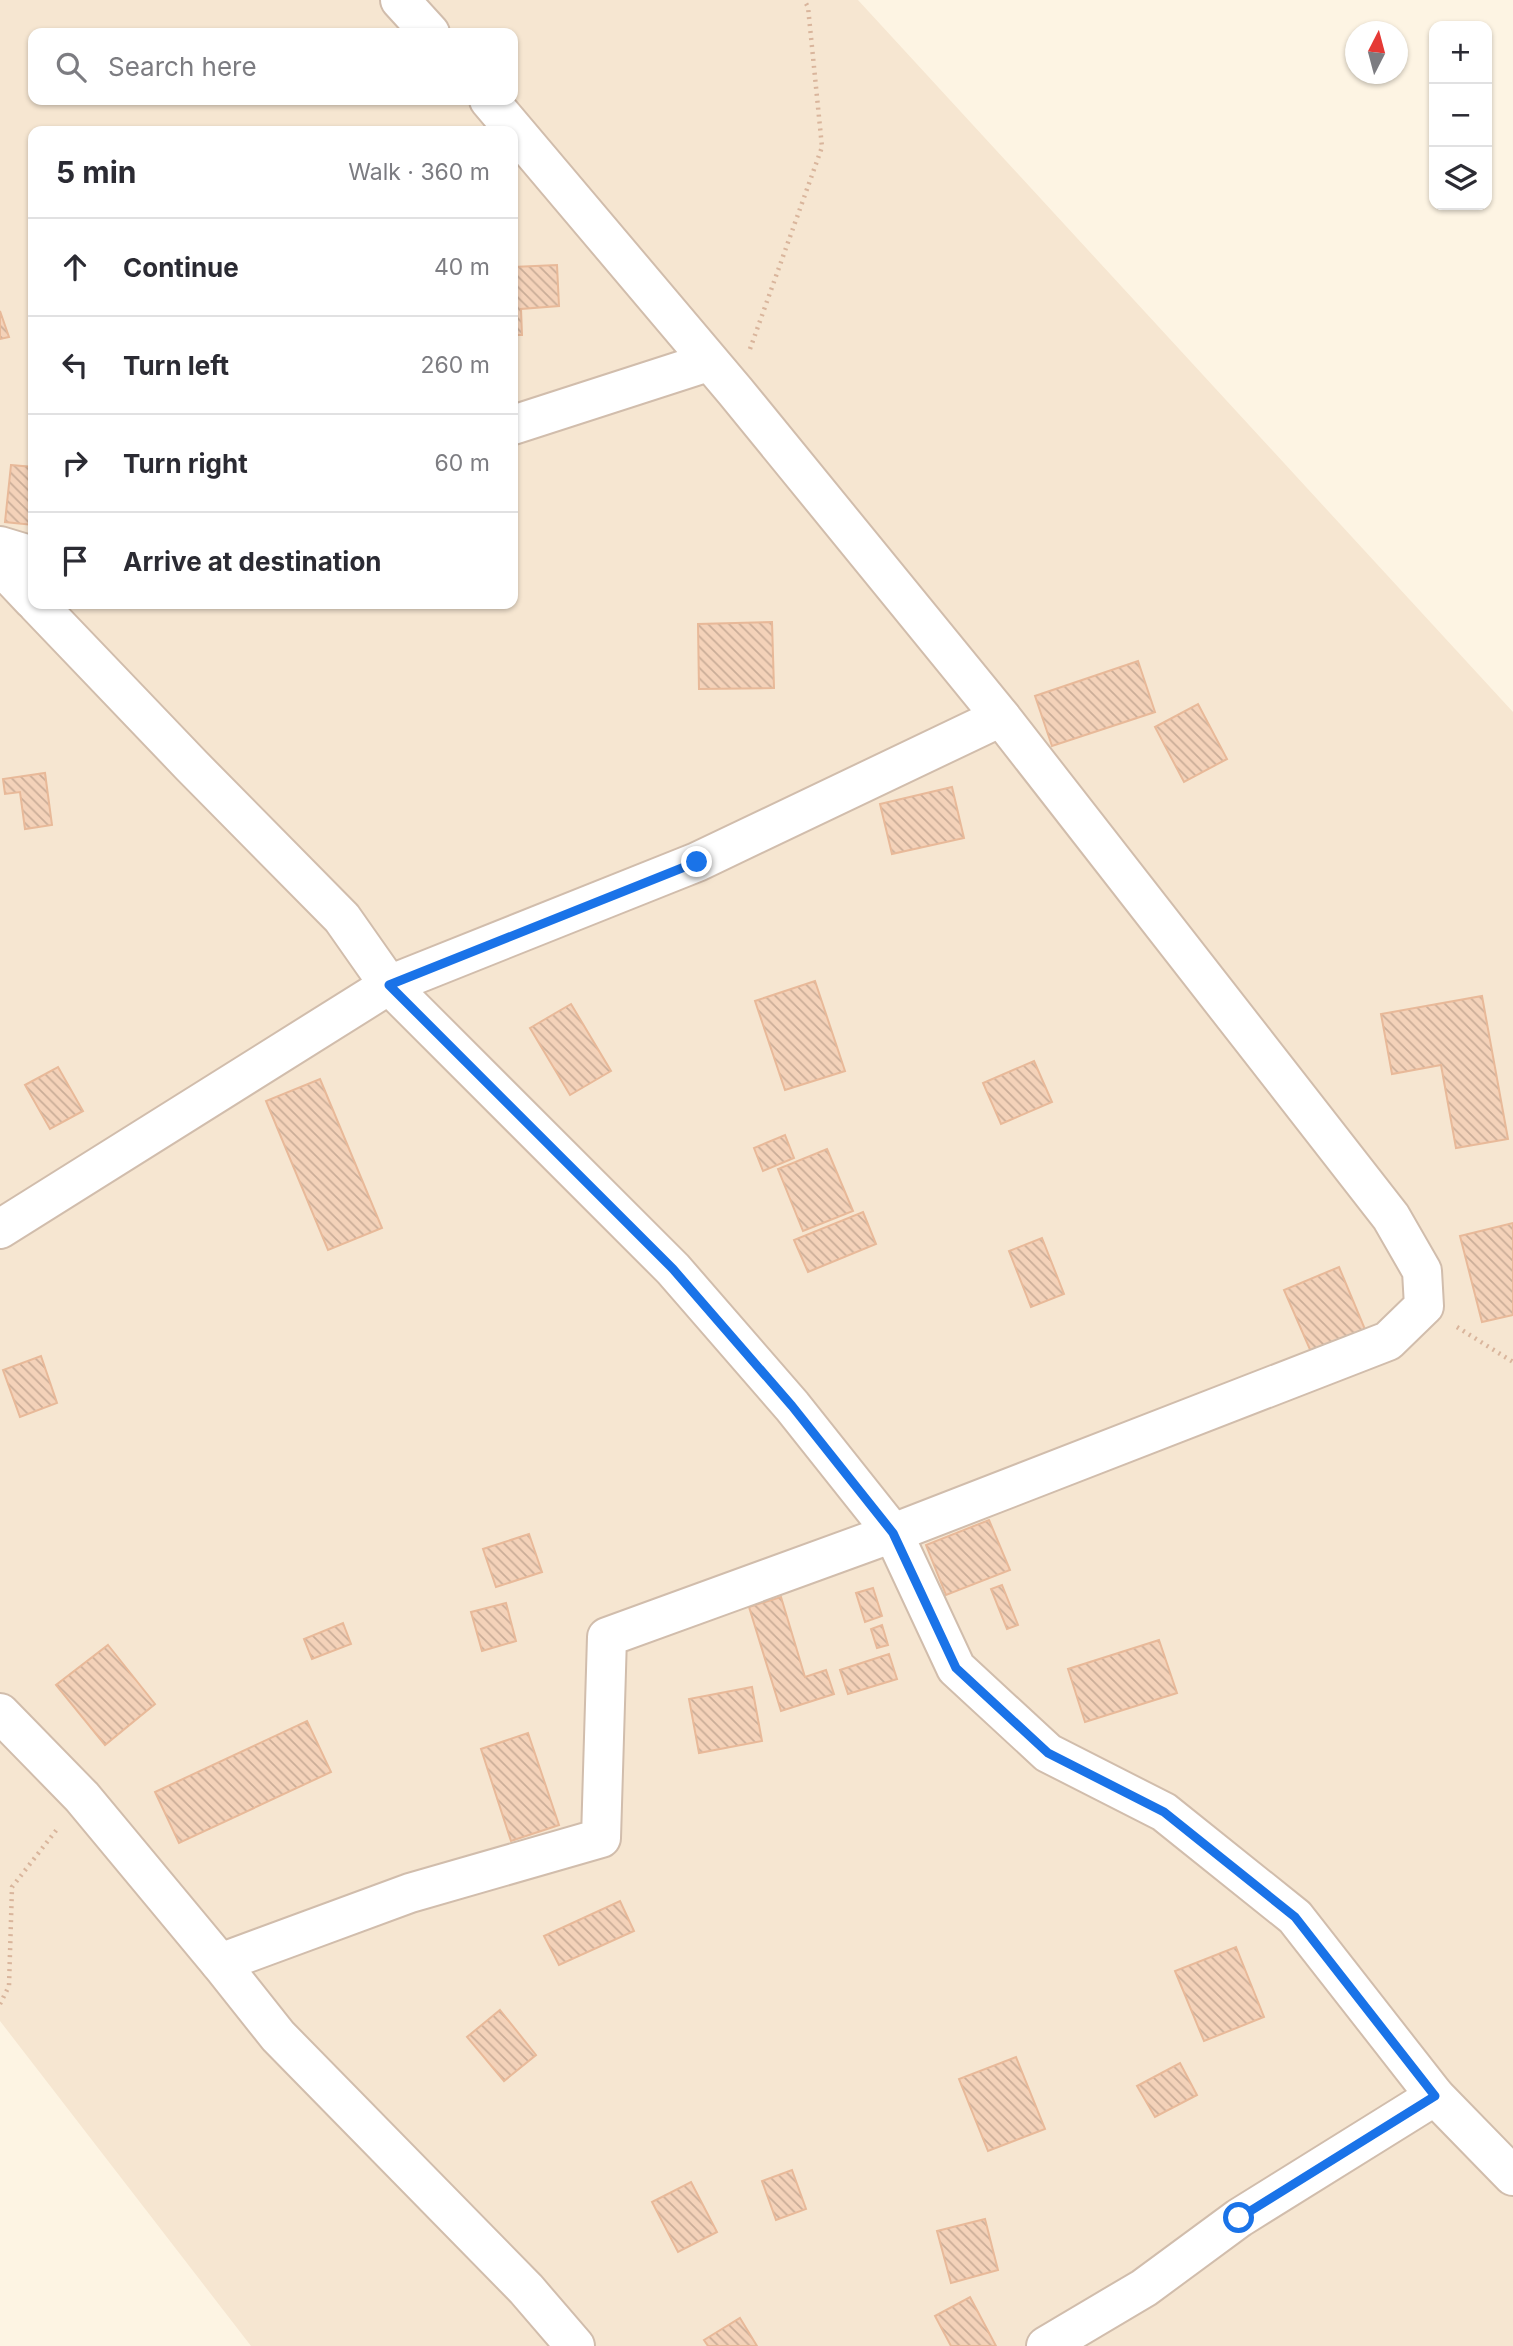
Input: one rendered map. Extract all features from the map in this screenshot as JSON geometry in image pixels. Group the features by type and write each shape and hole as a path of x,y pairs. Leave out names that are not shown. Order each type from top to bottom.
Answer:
{"street":[{"path":"400,0 425,28"},
{"path":"493,105 511,126"},
{"path":"220,1963 410,1893 601,1838 607,1637 893,1533 1388,1341 1424,1306 1422,1271 1391,1217 1001,717 735,391 518,135"},
{"path":"518,423 708,362"},
{"path":"0,546 28,554"},
{"path":"0,565 28,595"},
{"path":"42,609 342,918 389,985 673,1269 792,1406 893,1533 956,1668 1048,1753 1164,1812 1295,1917 1435,2096 1513,2176"},
{"path":"0,1229 389,985 697,862 1001,717"},
{"path":"0,1713 82,1797 278,2036 526,2289 575,2346"},
{"path":"1046,2346 1143,2288 1239,2218 1435,2096"}],"path":[{"path":"735,391 822,147 808,7 804,0"},
{"path":"1424,1306 1513,1362"},
{"path":"0,2004 9,1986 12,1887 82,1797"}],"shaded area":[{"path":"0,0 858,0 1513,712 1513,2346 251,2346 0,2021"}],"building":[{"path":"557,265 559,306 521,309 522,335 518,335 518,267"},
{"path":"0,311 9,337 0,339"},
{"path":"11,465 28,467 28,524 5,522"},
{"path":"772,622 774,688 699,689 698,624"},
{"path":"1138,661 1155,712 1052,746 1035,696"},
{"path":"1198,704 1227,759 1184,782 1155,727"},
{"path":"45,773 52,825 25,829 20,792 5,794 3,779"},
{"path":"952,787 964,838 892,854 880,804"},
{"path":"815,981 845,1071 785,1090 755,1001"},
{"path":"1482,996 1508,1139 1456,1148 1441,1065 1392,1074 1381,1014"},
{"path":"571,1004 611,1071 570,1095 530,1028"},
{"path":"1034,1061 1052,1102 1001,1124 983,1083"},
{"path":"58,1067 83,1111 50,1129 25,1085"},
{"path":"320,1079 382,1228 328,1250 266,1101"},
{"path":"785,1135 794,1158 763,1171 754,1148"},
{"path":"827,1149 853,1211 803,1231 778,1169"},
{"path":"863,1212 876,1244 808,1272 794,1240"},
{"path":"1513,1223 1513,1315 1482,1322 1460,1236"},
{"path":"1042,1238 1064,1294 1031,1307 1009,1251"},
{"path":"1339,1267 1369,1339 1315,1361 1284,1290"},
{"path":"41,1356 57,1403 20,1417 3,1370"},
{"path":"989,1520 1010,1570 946,1595 926,1545"},
{"path":"529,1534 542,1572 496,1587 483,1549"},
{"path":"1002,1585 1018,1625 1007,1629 991,1589"},
{"path":"873,1588 882,1616 865,1622 856,1593"},
{"path":"781,1597 805,1677 826,1670 834,1694 781,1711 749,1607"},
{"path":"506,1603 516,1641 482,1651 471,1612"},
{"path":"343,1623 351,1644 312,1659 304,1639"},
{"path":"882,1625 888,1645 877,1648 871,1629"},
{"path":"1159,1640 1177,1693 1085,1722 1068,1669"},
{"path":"108,1645 155,1704 105,1745 56,1685"},
{"path":"889,1654 897,1679 848,1694 840,1670"},
{"path":"752,1687 762,1741 699,1753 689,1699"},
{"path":"307,1721 331,1772 179,1843 155,1792"},
{"path":"528,1733 559,1825 511,1841 481,1749"},
{"path":"620,1901 634,1931 559,1965 544,1936"},
{"path":"1236,1947 1264,2017 1204,2041 1175,1971"},
{"path":"500,2010 536,2055 504,2081 467,2037"},
{"path":"1016,2057 1045,2129 988,2151 959,2079"},
{"path":"1180,2063 1197,2095 1155,2117 1137,2086"},
{"path":"792,2170 806,2209 776,2220 762,2181"},
{"path":"691,2182 717,2232 678,2252 652,2202"},
{"path":"985,2219 998,2270 951,2283 937,2231"},
{"path":"970,2297 996,2346 951,2346 935,2316"},
{"path":"740,2318 757,2346 708,2346 704,2340"}],"route":[{"path":"697,862 389,985 673,1269 792,1406 893,1533 956,1668 1048,1753 1164,1812 1295,1917 1435,2096 1239,2218"}]}
